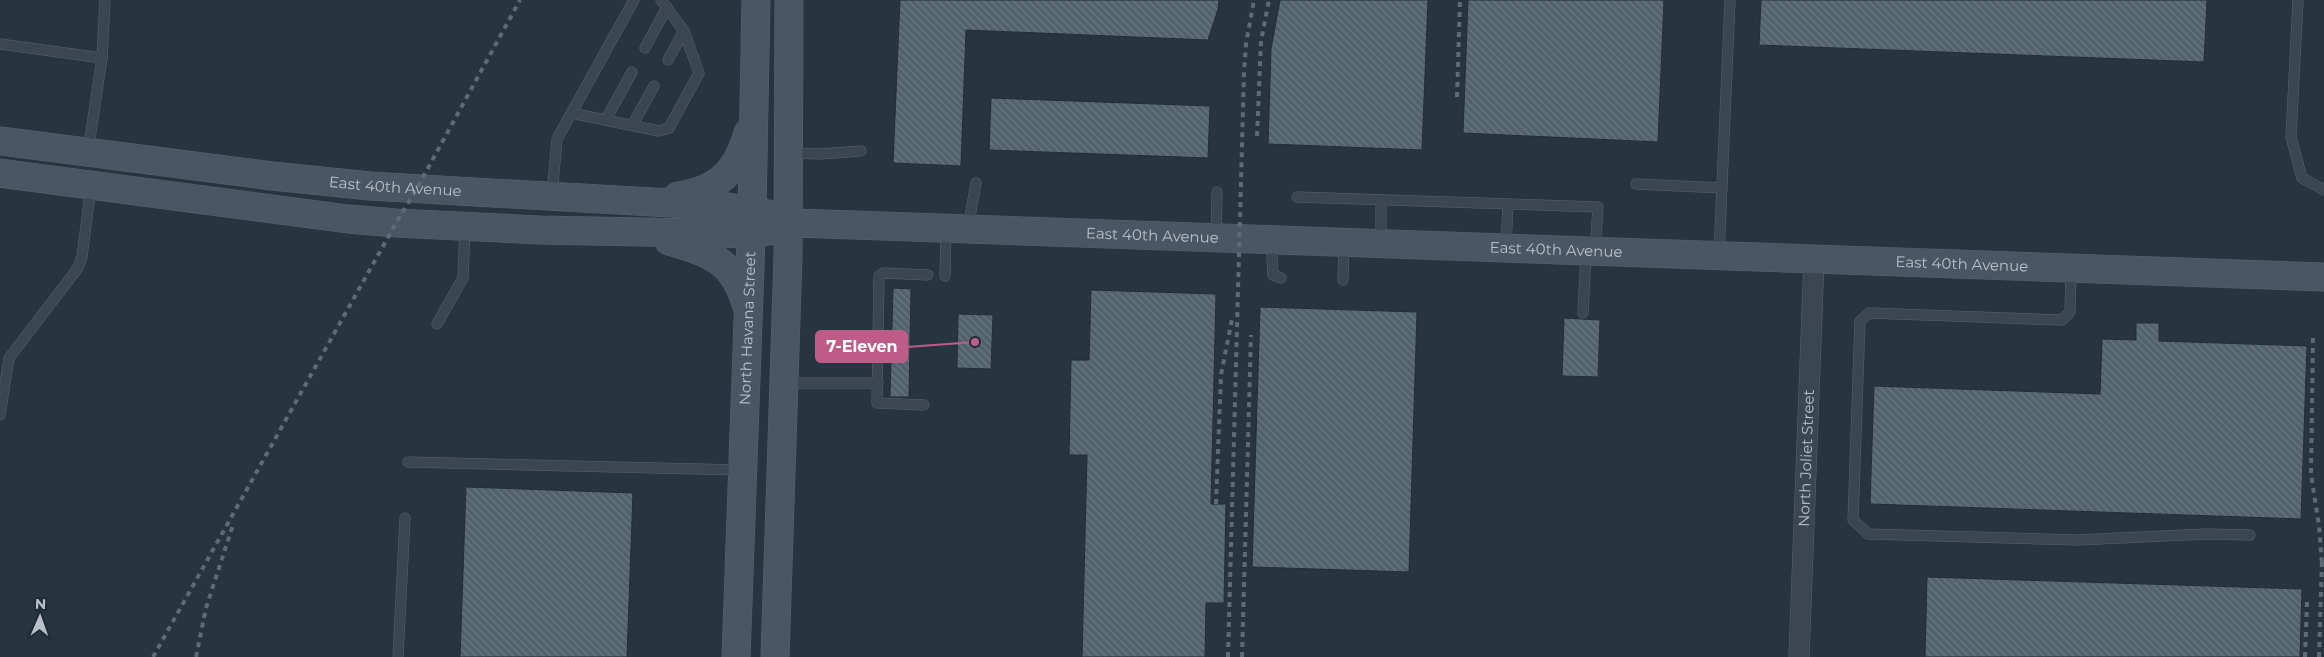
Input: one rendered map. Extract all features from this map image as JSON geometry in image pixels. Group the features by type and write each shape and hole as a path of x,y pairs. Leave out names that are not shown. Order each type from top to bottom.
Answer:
{"street":[{"name":"North Havana Street","path":"736,657 755,106 756,0"},
{"path":"775,657 785,383 789,0"},
{"path":"647,200 696,194 712,186 727,175 741,153 755,106"},
{"name":"East 40th Avenue","path":"0,141 370,186 647,200 751,222"},
{"path":"91,185 131,158"},
{"path":"127,190 131,158"},
{"name":"East 40th Avenue","path":"0,173 348,219 465,227 631,232 751,222 773,214 788,223 2324,277"},
{"path":"631,232 688,246 715,258 732,272 741,289 748,311"},
{"name":"North Joliet Street","path":"1799,657 1814,259"}],"lane":[{"path":"88,153 102,58 105,0"},
{"path":"552,196 557,139 634,0"},
{"path":"1719,256 1730,0"},
{"path":"2298,0 2290,137 2302,178 2324,190"},
{"path":"570,113 633,124 659,131 669,128 697,79 698,68 684,31 664,4"},
{"path":"645,48 664,4"},
{"path":"668,60 684,31"},
{"path":"0,44 102,58"},
{"path":"606,119 632,72"},
{"path":"633,124 654,86"},
{"path":"788,153 821,154 861,151"},
{"path":"946,276 957,228 976,183"},
{"path":"1636,184 1722,188"},
{"path":"0,415 9,358 78,268 82,257 91,185"},
{"path":"1216,239 1217,192"},
{"path":"1297,198 1598,207 1583,313"},
{"path":"1380,244 1381,200"},
{"path":"1506,249 1508,204"},
{"path":"437,324 463,278 465,227"},
{"path":"1271,241 1273,275 1281,278"},
{"path":"1343,280 1344,243"},
{"path":"2071,268 2070,312 2062,320 1869,313 1860,321 1853,520 1868,534 2077,540 2206,534 2250,535"},
{"path":"924,405 879,404 877,402 879,276 884,273 928,275"},
{"path":"785,383 878,383"},
{"path":"408,462 742,470"},
{"path":"398,657 405,518"}],"building":[{"path":"900,0 1219,0 1208,40 966,30 961,166 893,163"},
{"path":"1280,0 1428,0 1422,150 1268,144 1271,49"},
{"path":"1468,0 1664,0 1658,142 1463,133"},
{"path":"1761,0 2207,0 2204,62 1759,45"},
{"path":"991,98 1210,106 1208,158 989,150"},
{"path":"893,288 911,289 909,397 890,397"},
{"path":"1091,290 1216,294 1211,504 1226,504 1224,603 1206,603 1205,657 1082,657 1087,455 1069,455 1071,360 1089,360"},
{"path":"1260,307 1417,312 1409,572 1252,567"},
{"path":"958,314 993,315 991,369 957,368"},
{"path":"1564,318 1600,320 1598,377 1562,376"},
{"path":"2136,323 2159,323 2159,341 2307,346 2301,519 1870,504 1874,386 2100,394 2102,339 2136,340"},
{"path":"466,487 633,493 627,657 460,657"},
{"path":"1927,577 2302,589 2300,657 1925,657"}],"railway":[{"path":"153,657 416,190 520,0"},
{"path":"1228,657 1244,72 1246,44 1254,0"},
{"path":"1257,136 1261,41 1269,0"},
{"path":"1457,97 1460,0"},
{"path":"1216,504 1221,375 1232,319"},
{"path":"1242,657 1251,335"},
{"path":"2313,338 2311,474 2319,526 2322,565"},
{"path":"196,657 206,608 233,525"},
{"path":"2319,657 2322,560"},
{"path":"2305,657 2307,602"}],"place":[{"name":"7-Eleven","path":"975,342"}]}
